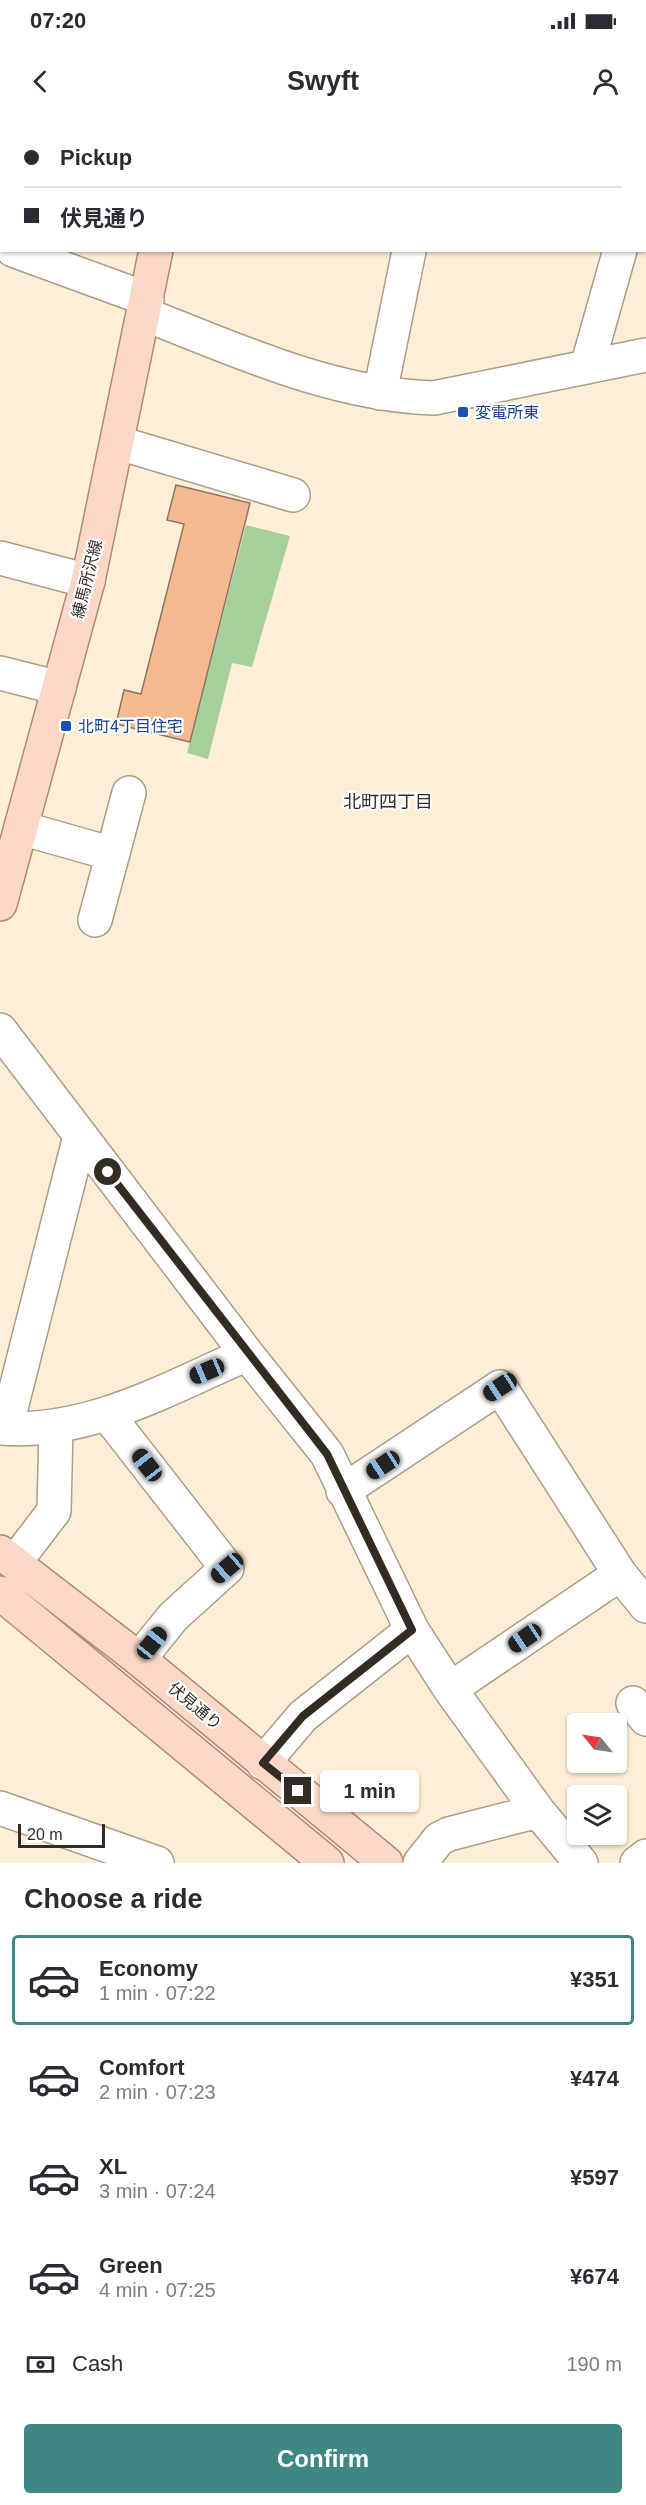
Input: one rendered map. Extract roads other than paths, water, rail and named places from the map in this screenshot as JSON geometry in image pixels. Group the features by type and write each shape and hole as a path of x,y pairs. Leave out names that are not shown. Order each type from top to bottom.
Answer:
{"main road":[{"name":"練馬所沢線","path":"0,904 88,581 156,252"},
{"name":"伏見通り","path":"8,1557 139,1659 386,1863"},
{"path":"0,1593 327,1863"}],"street":[{"path":"18,252 256,358 380,393 434,398 646,356"},
{"path":"380,393 409,252"},
{"path":"587,366 619,252"},
{"path":"118,443 293,495"},
{"path":"0,558 88,581"},
{"path":"0,673 59,688"},
{"path":"95,920 129,793"},
{"path":"21,828 113,854"},
{"path":"0,1030 247,1354 327,1454 412,1630 450,1689 538,1811 582,1863"},
{"path":"80,1136 3,1428 56,1428 107,1414 247,1354"},
{"path":"343,1491 500,1387 620,1574 646,1606"},
{"path":"107,1414 227,1568 173,1617 139,1659"},
{"path":"8,1557 54,1511 56,1428"},
{"path":"450,1689 620,1574"},
{"path":"263,1763 303,1716 412,1630"},
{"path":"0,1808 142,1860"},
{"path":"420,1863 439,1839 449,1834 538,1811"},
{"path":"638,1863 646,1856"}],"place":[{"name":"変電所東","path":"463,412"},
{"name":"北町4丁目住宅","path":"66,726"}],"district":[{"name":"北町四丁目","path":"388,802"}]}
